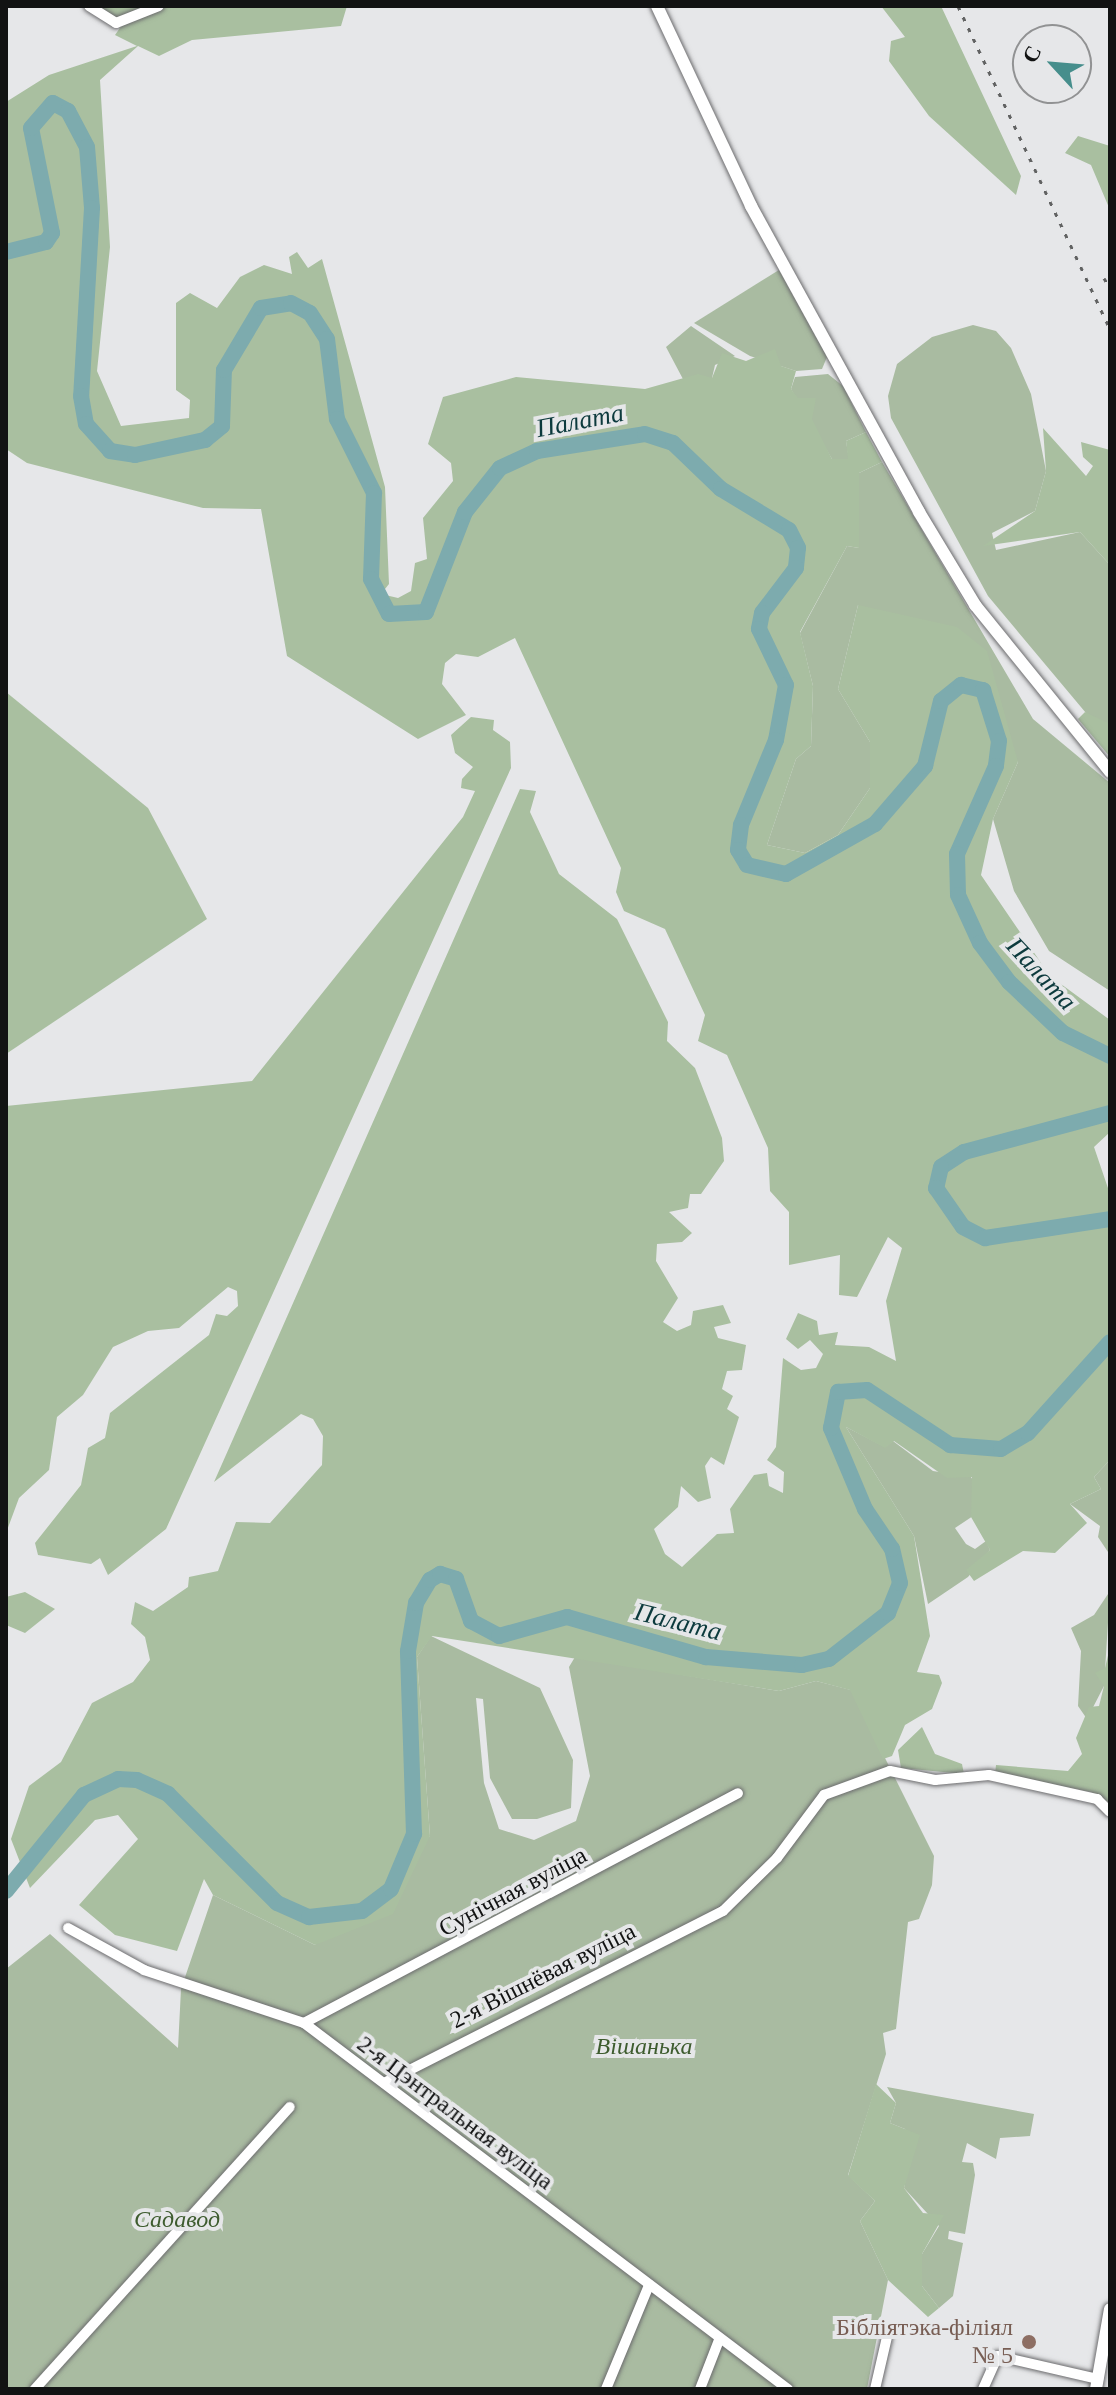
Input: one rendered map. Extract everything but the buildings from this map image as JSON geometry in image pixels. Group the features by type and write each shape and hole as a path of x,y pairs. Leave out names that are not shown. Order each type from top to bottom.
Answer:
{"street":[{"path":"89,6 116,23 159,6"},
{"path":"657,6 751,206 919,512 975,605 1110,772"},
{"name":"2-я Вішнёвая вуліца","path":"384,2083 723,1911 777,1858 824,1795 890,1771 935,1780 989,1775 1097,1799 1110,1812"},
{"name":"Сунічная вуліца","path":"304,2023 738,1793"},
{"name":"2-я Цэнтральная вуліца","path":"68,1928 144,1970 304,2023 719,2340 788,2389"},
{"path":"35,2389 290,2107"},
{"path":"606,2389 649,2285"},
{"path":"983,2389 994,2360 1004,2356 1097,2384 1110,2309"},
{"path":"875,2389 887,2337"},
{"path":"700,2389 719,2340"}],"green space":[{"path":"94,6 347,6 341,26 192,40 159,56 138,46 100,80 110,247 97,371 121,426 189,418 190,400 176,390 176,303 190,293 217,308 240,277 264,265 292,274 289,257 297,252 308,268 322,259 385,487 389,584 381,594 398,598 411,591 415,563 427,559 423,518 453,481 451,463 428,444 443,397 516,377 645,389 698,374 712,378 722,353 746,361 775,349 781,366 796,371 791,389 798,398 816,398 812,419 832,459 848,459 846,441 866,432 882,462 859,473 859,548 847,546 800,632 813,686 811,746 796,759 767,845 805,853 838,835 870,788 870,742 838,689 858,605 957,627 987,651 1018,762 993,819 981,875 1050,976 1110,1020 1110,1132 1094,1147 1110,1194 1110,1460 1094,1477 1101,1489 1070,1504 1087,1523 1055,1553 1023,1551 974,1581 966,1570 990,1550 971,1517 972,1477 947,1478 894,1441 885,1448 846,1427 914,1536 930,1636 917,1672 939,1675 942,1683 932,1709 905,1725 892,1756 883,1759 850,1690 816,1681 779,1691 432,1636 417,1657 430,1836 393,1914 315,1945 213,1895 204,1879 177,1951 115,1935 79,1905 138,1839 118,1815 95,1820 30,1888 11,1839 29,1786 61,1762 92,1703 133,1682 150,1660 145,1637 131,1624 135,1602 153,1611 188,1587 189,1577 218,1571 236,1522 270,1523 322,1465 323,1436 313,1419 301,1414 214,1482 520,789 536,791 530,812 559,874 617,919 668,1022 667,1041 695,1068 722,1138 724,1161 701,1194 690,1194 688,1208 669,1212 692,1233 682,1242 657,1244 656,1261 678,1298 663,1322 677,1331 691,1325 693,1311 723,1305 731,1323 714,1327 718,1338 746,1345 742,1370 727,1371 722,1389 733,1396 727,1409 739,1417 724,1465 711,1457 705,1466 711,1498 698,1502 681,1486 678,1507 654,1529 665,1554 682,1567 717,1534 734,1533 730,1509 754,1475 767,1473 769,1486 783,1493 784,1472 767,1460 776,1447 783,1358 801,1370 816,1368 823,1354 810,1340 798,1349 786,1339 798,1313 817,1321 819,1335 838,1332 835,1345 869,1347 896,1361 886,1301 902,1248 888,1237 857,1297 839,1295 840,1255 789,1265 789,1212 770,1191 768,1148 727,1055 698,1041 705,1015 665,929 624,911 616,892 621,868 515,638 478,657 456,654 445,663 442,684 466,715 418,739 287,656 261,509 203,508 27,463 6,449 6,102 49,75 137,46 115,35 122,25"},
{"path":"881,6 941,6 1021,176 1016,195 929,116 889,61 891,41 905,37"},
{"path":"1078,136 1110,146 1110,210 1091,165 1065,153"},
{"path":"779,270 827,357 822,369 796,371 750,356 694,323"},
{"path":"973,325 996,331 1011,348 1031,394 1046,471 1035,511 992,533 996,550 1080,532 1110,565 1110,724 1091,719 988,596 891,418 888,396 897,364 932,337"},
{"path":"691,326 735,356 715,365 712,378 684,381 666,347"},
{"path":"828,374 843,386 866,432 846,441 849,459 832,459 791,389 795,377"},
{"path":"1043,428 1086,476 1093,466 1083,457 1081,442 1110,450 1110,565 1080,532 983,546 1035,511 1046,471"},
{"path":"882,462 1033,719 1110,783 1110,991 1049,951 1014,891 993,819 1018,762 858,605 838,689 870,742 870,788 838,835 805,853 767,845 796,759 811,746 813,686 800,633 847,546 859,548 859,473"},
{"path":"6,692 148,808 207,919 6,1054"},
{"path":"1085,712 1110,724 1110,757 1078,719"},
{"path":"471,717 494,720 493,730 510,742 511,768 166,1529 108,1575 100,1558 91,1564 38,1555 35,1543 81,1485 88,1448 105,1438 110,1413 209,1335 216,1314 227,1316 238,1306 237,1291 228,1287 179,1328 148,1331 113,1347 83,1395 57,1417 49,1470 19,1498 6,1533 6,1106 252,1081 463,817 475,791 461,788 462,779 473,767 455,753 451,735"},
{"path":"846,1427 885,1447 893,1441 933,1471 971,1477 976,1485 976,1514 955,1528 966,1544 975,1549 986,1541 990,1550 968,1577 928,1604 914,1536"},
{"path":"1110,1460 1110,1555 1098,1537 1100,1526 1070,1504 1101,1489 1094,1477"},
{"path":"1110,1591 1104,1686 1087,1719 1078,1706 1081,1651 1071,1628 1094,1615"},
{"path":"25,1592 55,1609 25,1633 6,1625 6,1597"},
{"name":"Вішанька","path":"431,1636 540,1688 573,1760 571,1808 537,1819 512,1819 490,1778 483,1699 476,1698 484,1783 499,1829 534,1840 576,1821 590,1776 569,1667 575,1657 779,1691 816,1681 851,1690 934,1856 932,1885 919,1919 908,1922 896,2029 883,2033 886,2054 848,2175 875,2201 860,2221 888,2280 867,2389 6,2389 6,1969 50,1934 178,2048 181,1989 213,1895 315,1945 430,1836 417,1657"},
{"path":"1110,1647 1110,1803 1091,1792 995,1774 996,1765 1068,1771 1082,1754 1076,1738 1089,1707 1099,1706 1104,1686 1095,1673 1105,1668"},
{"path":"922,1727 935,1754 962,1764 964,1774 901,1768 898,1750"},
{"path":"876,2084 896,2103 890,2123 920,2135 904,2188 923,2213 944,2215 922,2254 922,2286 939,2308 928,2317 888,2280 860,2221 875,2201 848,2176"},
{"path":"887,2087 1034,2114 1030,2136 1000,2138 996,2159 967,2143 962,2162 973,2163 975,2175 965,2234 949,2231 948,2239 963,2243 953,2296 939,2308 922,2286 922,2254 939,2226 904,2188 912,2147 905,2129 890,2123 896,2103"}],"waterway":[{"name":"Палата","path":"6,252 46,242 52,233 31,128 53,103 68,111 87,147 92,208 81,396 86,424 110,451 135,455 205,440 222,426 224,370 261,308 291,303 310,313 327,339 337,419 374,493 371,579 389,614 426,612 465,512 500,468 537,451 645,434 673,443 721,489 789,530 798,548 796,568 762,613 759,629 786,685 776,740 741,825 738,850 747,865 786,874 875,824 925,766 941,701 961,685 983,690 999,741 996,766 957,854 958,895 980,943 1009,982 1063,1033 1110,1056"},
{"name":"Палата","path":"1110,1113 964,1152 941,1167 936,1188 963,1227 985,1238 1110,1219"},
{"name":"Палата","path":"6,1891 84,1795 118,1779 137,1780 168,1794 277,1903 309,1917 362,1911 391,1889 414,1834 408,1651 416,1603 430,1580 440,1574 456,1579 471,1621 499,1636 567,1617 706,1657 802,1665 829,1659 888,1613 900,1583 892,1549 865,1509 831,1428 838,1392 867,1390 950,1445 1001,1449 1028,1433 1110,1342"}],"railway":[{"path":"958,6 1110,329"},
{"path":"1104,278 1110,288"}],"place":[{"name":"Бібліятэка-філіял № 5","path":"1029,2342"}],"park label":[{"name":"Садавод","path":"177,2220"}]}
